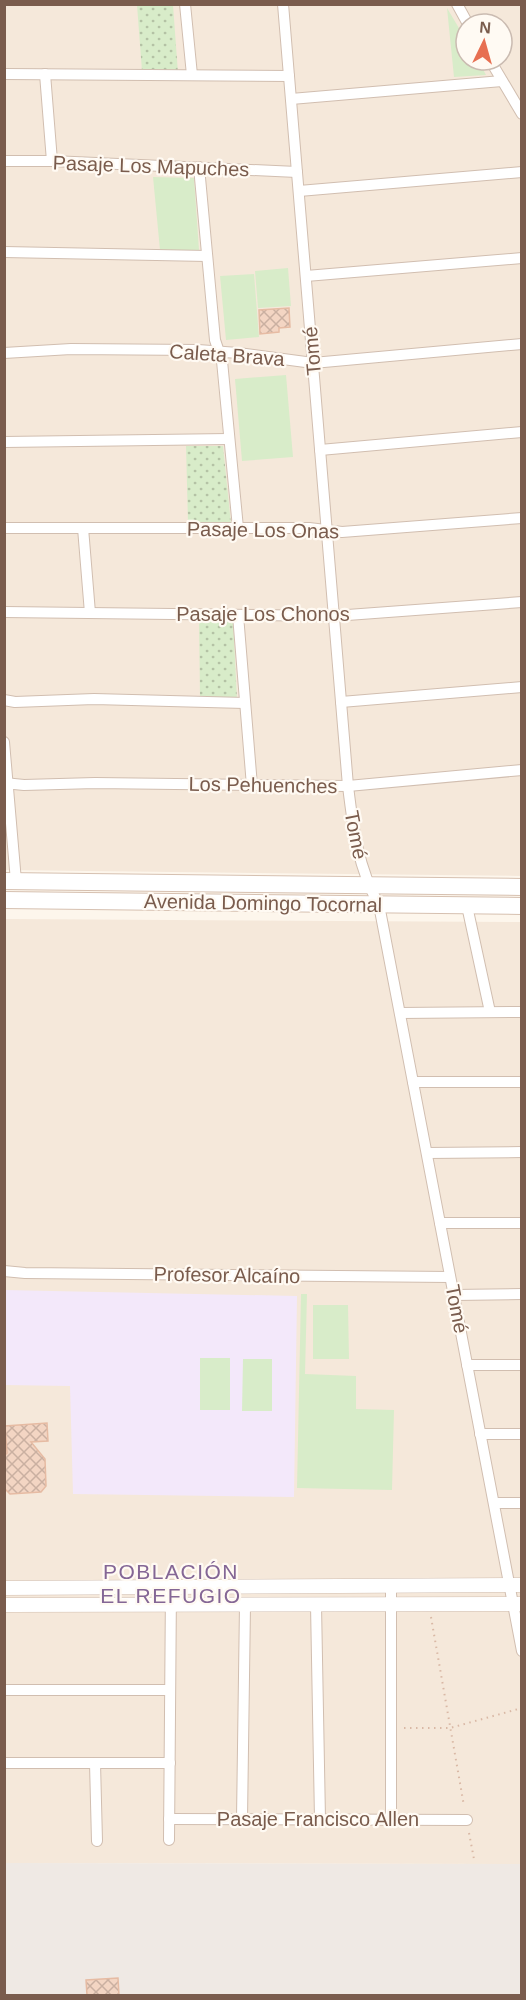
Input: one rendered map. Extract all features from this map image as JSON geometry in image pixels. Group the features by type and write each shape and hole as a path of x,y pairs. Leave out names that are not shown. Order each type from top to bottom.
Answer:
{"main road":[{"name":"Avenida Domingo Tocornal","path":"10,881 522,887"},
{"name":"Avenida Domingo Tocornal","path":"4,900 522,906"}],"street":[{"path":"185,4 192,75"},
{"path":"283,5 289,4"},
{"name":"Tomé","path":"283,5 348,786 356,842 368,885 379,905 480,1434 494,1503 515,1585 522,1651"},
{"path":"496,72 522,114"},
{"path":"4,74 289,75"},
{"path":"45,74 52,161"},
{"path":"291,99 502,81"},
{"name":"Pasaje Los Mapuches","path":"4,161 52,161 297,172"},
{"path":"199,167 215,340 222,361 238,528"},
{"path":"298,191 522,172"},
{"path":"4,252 207,256"},
{"path":"306,276 522,258"},
{"name":"Caleta Brava","path":"4,353 71,349 218,351 313,363 522,344"},
{"path":"320,450 522,432"},
{"path":"4,442 229,439"},
{"name":"Pasaje Los Onas","path":"4,528 309,528 342,532 522,518"},
{"path":"83,528 90,613"},
{"name":"Pasaje Los Chonos","path":"4,612 334,616 522,602"},
{"path":"238,615 252,786"},
{"path":"341,702 522,687"},
{"path":"4,700 15,702 127,700 245,703"},
{"path":"4,742 10,881"},
{"name":"Los Pehuenches","path":"6,783 24,785 105,783 348,786 522,770"},
{"path":"467,906 490,1012"},
{"path":"400,1013 522,1012"},
{"path":"413,1082 522,1082"},
{"path":"426,1153 522,1152"},
{"path":"440,1223 522,1223"},
{"name":"Profesor Alcaíno","path":"4,1271 450,1277"},
{"path":"454,1295 522,1294"},
{"path":"467,1365 522,1365"},
{"path":"480,1434 522,1434"},
{"path":"494,1503 522,1503"},
{"path":"4,1588 515,1585"},
{"path":"391,1586 391,1819"},
{"path":"169,1840 171,1587"},
{"path":"4,1605 517,1604"},
{"path":"242,1819 245,1605"},
{"path":"316,1605 320,1819"},
{"path":"4,1690 170,1690"},
{"path":"95,1763 97,1841"},
{"path":"4,1764 170,1763"},
{"name":"Pasaje Francisco Allen","path":"170,1819 467,1820"}],"path":[{"path":"429,1604 474,1859"},
{"path":"391,1727 450,1728 522,1708"}],"shaded area":[{"path":"5,5 521,5 521,876 5,870"},
{"path":"5,919 521,922 521,1864 5,1863"},
{"path":"4,1290 297,1296 294,1497 73,1494 70,1386 5,1385"},
{"path":"5,1863 521,1864 521,1995 5,1996"}],"green space":[{"path":"137,5 173,5 178,73 142,71"},
{"path":"447,8 454,20 454,72 484,72 486,75 454,77"},
{"path":"153,177 194,178 199,250 160,250"},
{"path":"288,268 291,306 258,308 255,271"},
{"path":"254,274 259,337 226,340 220,276"},
{"path":"286,375 293,457 242,461 235,379"},
{"path":"186,446 223,446 231,524 188,523"},
{"path":"199,619 233,620 237,699 200,698"},
{"path":"301,1294 307,1294 305,1374 356,1376 356,1409 394,1410 392,1490 297,1488"},
{"path":"313,1305 348,1305 349,1359 313,1359"},
{"path":"200,1358 230,1358 230,1410 200,1410"},
{"path":"243,1359 272,1359 272,1411 242,1411"}],"building":[{"path":"289,308 290,327 279,328 279,332 260,334 259,310"},
{"path":"47,1423 48,1441 31,1442 45,1459 46,1486 41,1492 10,1494 4,1488 4,1456 7,1453 5,1426"},
{"path":"118,1978 119,1995 87,1995 86,1980"}],"district":[{"name":"POBLACIÓN EL REFUGIO","path":"171,1583"}]}
